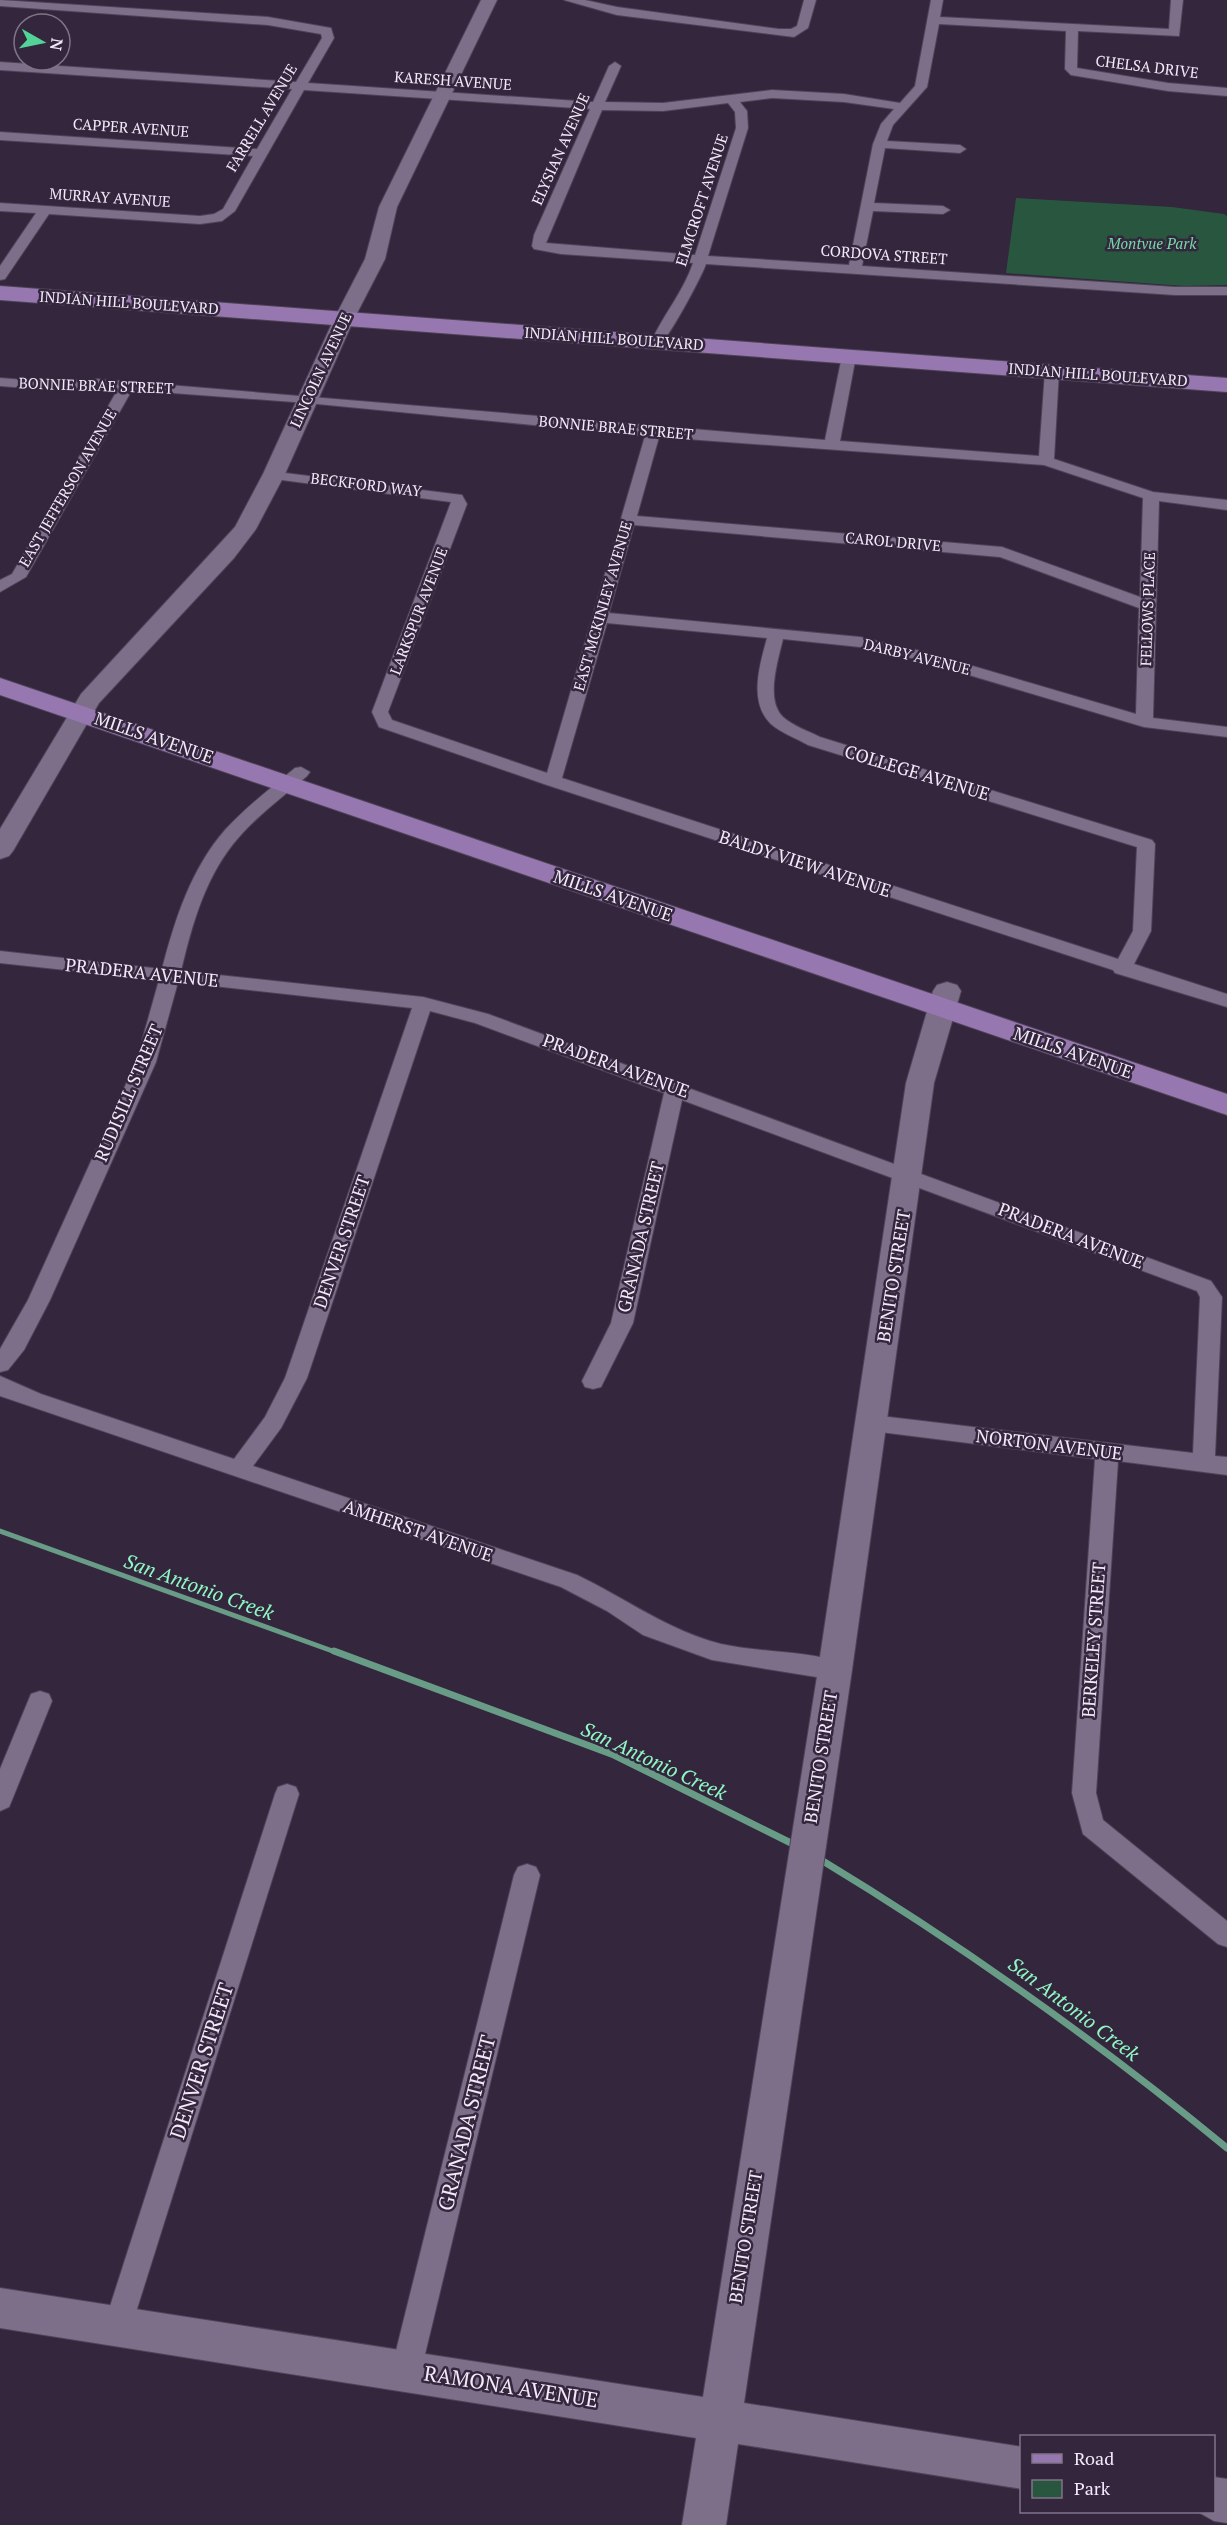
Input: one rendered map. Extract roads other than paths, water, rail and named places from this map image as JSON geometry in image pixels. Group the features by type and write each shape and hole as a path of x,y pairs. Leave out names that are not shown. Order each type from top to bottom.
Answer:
{"main road":[{"name":"INDIAN HILL BOULEVARD","path":"0,293 1227,385"},
{"name":"MILLS AVENUE","path":"0,669 85,706 945,1000 1227,1105"},
{"name":"MILLS AVENUE","path":"0,686 85,706"},
{"name":"MILLS AVENUE","path":"945,1000 1227,1084"}],"street":[{"path":"0,3 80,4 197,16 207,0"},
{"name":"LINCOLN AVENUE","path":"0,851 85,706 226,553 245,529 274,474 344,319 375,259 388,207 489,0"},
{"path":"570,0 617,11 794,33 802,28 810,0"},
{"path":"855,270 879,144 887,124 921,87 937,0"},
{"path":"933,20 1175,33 1177,0"},
{"name":"FARRELL AVENUE","path":"197,16 268,21 327,30 328,38 259,153 228,211 217,218"},
{"name":"CHELSA DRIVE","path":"1072,28 1071,69 1075,72 1168,87 1227,92"},
{"name":"KARESH AVENUE","path":"0,66 300,88 599,106 663,107 730,98 807,94 903,107"},
{"name":"ELYSIAN AVENUE","path":"539,246 541,235 615,66"},
{"name":"ELMCROFT AVENUE","path":"658,342 668,320 694,280 742,128 741,111 730,98"},
{"name":"CAPPER AVENUE","path":"0,136 259,153"},
{"path":"879,144 960,148"},
{"name":"MURRAY AVENUE","path":"0,207 200,220 217,218"},
{"path":"867,207 942,210"},
{"path":"0,276 45,210"},
{"name":"CORDOVA STREET","path":"539,246 561,250 1175,291 1227,291"},
{"path":"831,445 849,356"},
{"path":"1046,461 1052,371"},
{"name":"BONNIE BRAE STREET","path":"0,382 127,386 307,399 653,432 1046,461 1151,496 1227,506"},
{"name":"EAST JEFFERSON AVENUE","path":"2,587 18,577 127,386"},
{"name":"EAST MCKINLEY AVENUE","path":"553,781 653,432"},
{"name":"BECKFORD WAY","path":"274,474 457,498"},
{"name":"FELLOWS PLACE","path":"1144,722 1151,496"},
{"name":"LARKSPUR AVENUE","path":"385,723 380,712 459,504 457,498"},
{"name":"CAROL DRIVE","path":"628,520 1002,552 1148,606"},
{"name":"DARBY AVENUE","path":"599,617 860,642 919,655 1144,722 1227,732"},
{"name":"COLLEGE AVENUE","path":"776,633 766,681 768,702 775,718 814,741 1146,844 1142,931 1122,969"},
{"name":"BALDY VIEW AVENUE","path":"385,723 553,781 1122,969 1227,1001"},
{"name":"RUDISILL STREET","path":"0,1364 16,1344 39,1300 146,1062 160,1023 170,976 191,904 213,859 235,830 293,778"},
{"name":"PRADERA AVENUE","path":"0,957 423,1003 481,1018 909,1174 1204,1286 1210,1297 1204,1462"},
{"name":"BENITO STREET","path":"704,2525 718,2420 835,1671 909,1174 920,1083 945,1000"},
{"name":"DENVER STREET","path":"238,1470 273,1422 296,1378 423,1003"},
{"name":"GRANADA STREET","path":"593,1381 622,1323 675,1088"},
{"name":"AMHERST AVENUE","path":"0,1384 6,1390 33,1400 569,1581 615,1604 651,1628 720,1653 835,1671"},
{"name":"NORTON AVENUE","path":"872,1423 1227,1466"},
{"name":"BERKELEY STREET","path":"1107,1453 1084,1793 1092,1826 1227,1936"},
{"path":"0,1800 40,1701"},
{"name":"DENVER STREET","path":"117,2328 288,1794"},
{"name":"GRANADA STREET","path":"406,2371 527,1875"},
{"name":"RAMONA AVENUE","path":"0,2308 1020,2468"}],"waterway":[{"name":"San Antonio Creek","path":"0,1531 338,1653"},
{"name":"San Antonio Creek","path":"334,1651 614,1755 797,1846"},
{"name":"San Antonio Creek","path":"818,1858 924,1925 1028,1996 1178,2108 1227,2148"}],"park label":[{"name":"Montvue Park","path":"1152,244"}]}
